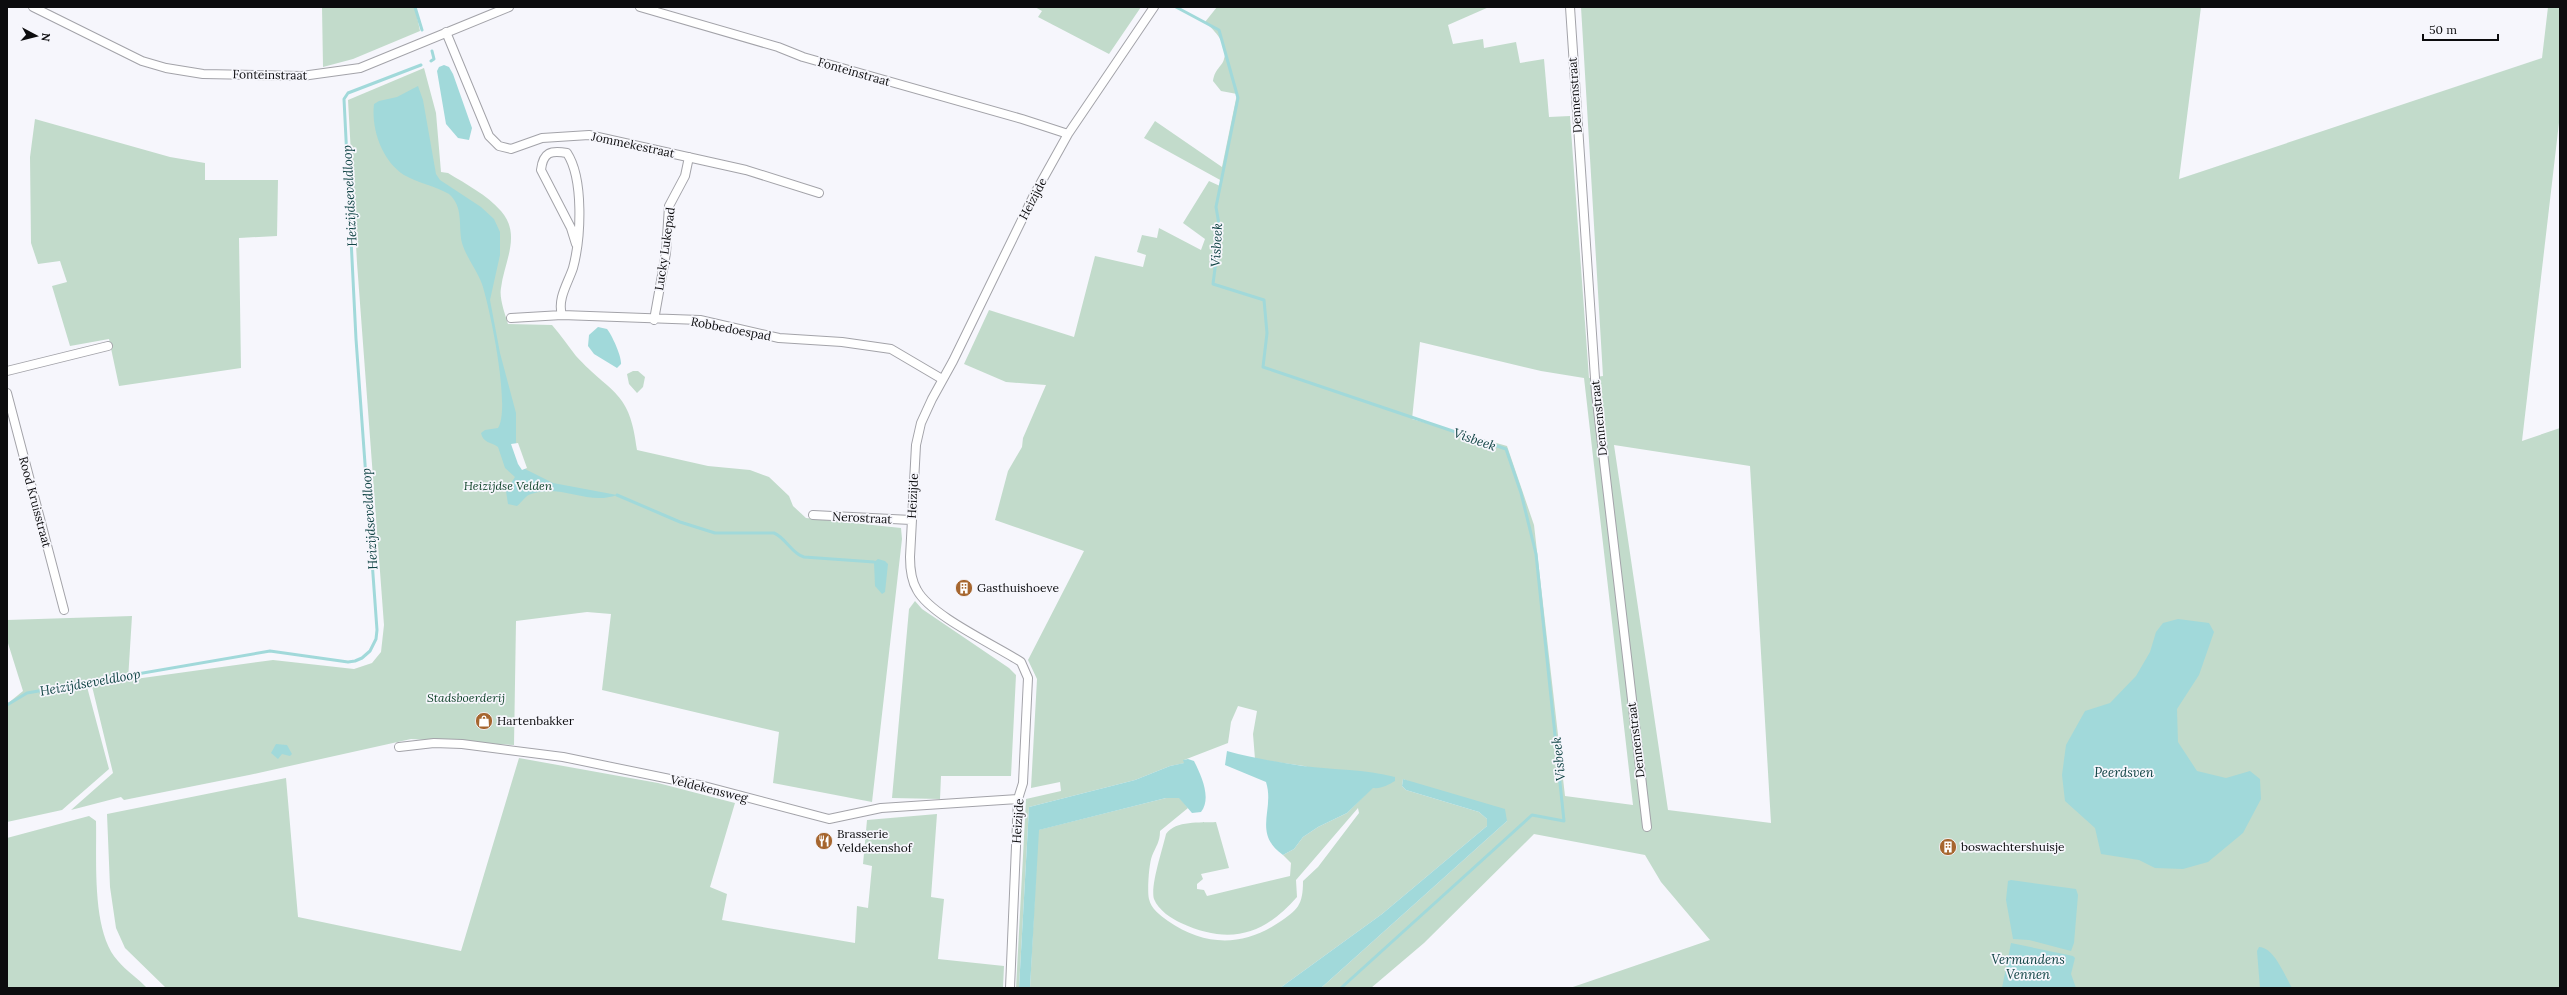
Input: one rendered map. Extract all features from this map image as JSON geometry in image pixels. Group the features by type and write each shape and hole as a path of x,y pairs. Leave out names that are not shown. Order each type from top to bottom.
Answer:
{"street":[{"name":"Fonteinstraat","path":"32,7 142,61 173,70 203,74 302,76 341,72 360,68 509,7"},
{"name":"Fonteinstraat","path":"640,7 778,47 810,59 1022,119 1068,134"},
{"name":"Heizijde","path":"1010,988 1018,799 1023,783 1028,678 1021,662 972,634 921,596 914,583 910,567 911,520 916,445 921,423 1034,195 1068,134 1154,7"},
{"name":"Dennenstraat","path":"1570,7 1596,393 1647,827"},
{"name":"Jommekestraat","path":"446,32 489,136 499,146 511,148 542,138 576,134 606,138 640,148 746,170 819,192"},
{"path":"562,315 560,308 573,266 576,244 578,208 574,164 567,153 555,150 549,152 545,156 541,170 571,228 576,244"},
{"name":"Lucky Lukepad","path":"654,320 666,254 670,206 685,176 689,157"},
{"name":"Robbedoespad","path":"512,318 562,315 654,320 700,320 779,338 842,342 891,349 942,379"},
{"path":"7,371 108,346"},
{"name":"Rood Kruisstraat","path":"7,393 64,610"},
{"name":"Nerostraat","path":"813,515 911,520"},
{"name":"Veldekensweg","path":"399,747 447,743 563,757 704,786 829,819 881,808 1018,799"}],"green space":[{"path":"322,7 415,7 420,31 353,59 323,67"},
{"path":"1035,7 1141,7 1109,54 1038,17 1042,11"},
{"path":"1217,7 1489,7 1448,25 1453,44 1483,39 1484,48 1516,42 1520,63 1544,59 1549,117 1570,116 1589,378 1603,376 1581,7 2201,7 2179,179 2542,58 2548,7 2560,7 2560,114 2522,441 2560,428 2560,988 1570,988 1710,940 1661,882 1645,855 1534,834 1424,943 1371,988 1321,988 1507,821 1403,779 1402,786 1406,790 1479,812 1487,819 1487,826 1382,914 1280,988 1030,988 1038,830 1166,798 1179,797 1188,808 1160,831 1159,841 1152,856 1150,865 1148,895 1150,903 1159,914 1168,921 1195,935 1209,939 1237,940 1264,931 1285,918 1298,906 1302,896 1303,881 1318,867 1359,813 1358,808 1296,880 1297,897 1271,921 1258,928 1244,933 1230,935 1215,934 1198,930 1170,917 1159,907 1154,899 1153,893 1155,876 1166,834 1176,826 1189,823 1216,822 1229,868 1201,874 1203,879 1197,884 1197,889 1204,890 1207,896 1290,876 1291,863 1283,855 1294,849 1303,837 1318,827 1347,813 1373,787 1304,766 1255,759 1253,734 1257,711 1238,706 1231,722 1228,743 1184,760 1185,763 1170,766 1135,780 1029,807 1019,988 1016,988 1026,799 1061,791 1060,782 1031,788 1037,679 1028,660 1084,551 995,520 1008,471 1022,447 1023,438 1046,385 1006,382 964,364 989,310 1074,337 1095,256 1143,267 1146,255 1137,252 1142,235 1157,238 1159,228 1201,250 1205,239 1183,223 1209,181 1220,186 1222,181 1144,138 1155,121 1222,167 1237,94 1221,91 1213,81 1215,73 1222,64 1225,54 1223,43 1220,38 1205,22","holes":["1420,342 1541,371 1584,378 1633,805 1565,796 1534,525 1507,446 1412,419","1614,445 1750,466 1771,823 1668,810"]},
{"name":"Heizijdse Velden","path":"424,68 436,113 441,172 448,173 476,190 495,205 507,220 511,239 501,296 508,324 552,325 576,356 617,395 624,404 630,415 637,450 708,466 750,470 769,477 789,496 793,506 806,518 901,528 902,539 872,802 773,783 779,732 602,690 611,614 587,612 516,621 514,745 411,739 249,775 124,800 121,797 71,810 113,773 91,682 86,683 109,769 62,810 7,822 7,704 23,691 7,640 7,620 132,616 128,680 273,660 354,669 372,663 381,652 384,625 357,263 348,100"},
{"path":"35,119 170,157 205,163 205,180 278,180 277,236 239,238 241,368 119,386 109,339 70,346 52,286 67,282 60,261 38,264 31,243 30,157"},
{"path":"633,371 638,371 645,377 643,387 637,393 629,384 627,374"},
{"path":"915,601 922,609 1009,668 1016,675 1011,776 941,776 940,799 892,798 909,609"},
{"path":"519,758 658,783 735,803 710,887 727,894 722,920 855,943 857,906 868,908 872,866 863,864 867,820 937,814 931,897 944,899 938,959 1004,966 1003,988 166,988 125,948 116,928 110,887 107,814 286,778 298,917 461,951"},
{"path":"89,816 96,821 97,894 103,932 109,948 118,961 147,988 7,988 7,838"}],"water":[{"path":"444,65 449,67 453,74 472,128 469,140 458,138 446,124 437,71 439,67"},
{"path":"418,86 423,100 436,174 440,180 481,207 494,219 500,232 500,255 490,300 500,353 516,413 516,443 525,469 553,483 617,495 606,498 595,498 563,492 542,491 529,495 517,506 508,504 506,491 515,477 505,468 498,447 485,441 481,433 485,430 498,428 501,417 501,380 498,358 486,296 482,284 462,243 460,217 457,205 449,194 409,178 396,169 384,153 376,134 374,124 374,104 379,101 397,97"},
{"path":"598,327 607,329 614,341 621,361 621,364 617,368 594,354 588,346 589,335"},
{"path":"878,559 885,561 888,564 885,592 882,594 875,586 874,562"},
{"name":"Peerdsven","path":"2178,619 2209,623 2214,632 2199,675 2177,709 2178,742 2197,771 2226,778 2250,771 2260,779 2261,799 2243,833 2208,862 2183,869 2155,868 2139,860 2101,854 2095,828 2065,801 2062,775 2066,745 2085,711 2110,703 2136,676 2150,652 2156,632 2163,623"},
{"path":"276,744 287,745 292,754 290,756 282,754 278,759 271,753"},
{"path":"1227,751 1255,758 1303,766 1384,774 1395,777 1395,781 1382,787 1373,788 1347,813 1318,827 1303,837 1294,849 1283,855 1274,847 1266,830 1268,792 1266,782 1225,765"},
{"path":"1188,759 1194,761 1204,786 1206,800 1201,812 1192,813 1179,798 1166,798 1039,830 1030,988 1019,988 1029,807 1135,780 1170,766 1184,763 1183,760"},
{"path":"1403,779 1505,809 1507,821 1321,988 1280,988 1382,914 1487,826 1487,819 1479,812 1406,790 1402,786"},
{"path":"2011,880 2076,889 2078,895 2074,943 2071,951 2029,940 2013,939 2006,900 2008,881"},
{"name":"Vermandens Vennen","path":"2011,943 2073,956 2075,958 2071,974 2076,988 2002,988"},
{"path":"2259,947 2270,952 2292,988 2260,988 2257,951"}],"pier":[{"path":"518,443 527,468 522,470 518,464 511,444"}],"waterway":[{"path":"415,7 422,30"},
{"name":"Visbeek","path":"1176,7 1219,30 1238,98 1216,207 1220,230 1213,284 1264,300 1267,333 1263,367 1506,449 1521,493 1536,554 1564,821 1532,815 1341,988"},
{"name":"Heizijdseveldloop","path":"431,61 434,59 432,51"},
{"name":"Heizijdseveldloop","path":"7,705 27,693 270,651 348,662 362,658 370,651 376,639 377,630 356,339 344,99 348,93 421,65"},
{"path":"617,495 680,522 715,533 774,533 782,538 796,553 804,557 874,562"}],"place":[{"name":"Gasthuishoeve","path":"964,588"},
{"name":"Hartenbakker","path":"484,721"},
{"name":"Brasserie Veldekenshof","path":"824,841"},
{"name":"boswachtershuisje","path":"1948,847"}],"park label":[{"name":"Stadsboerderij","path":"466,698"}]}
